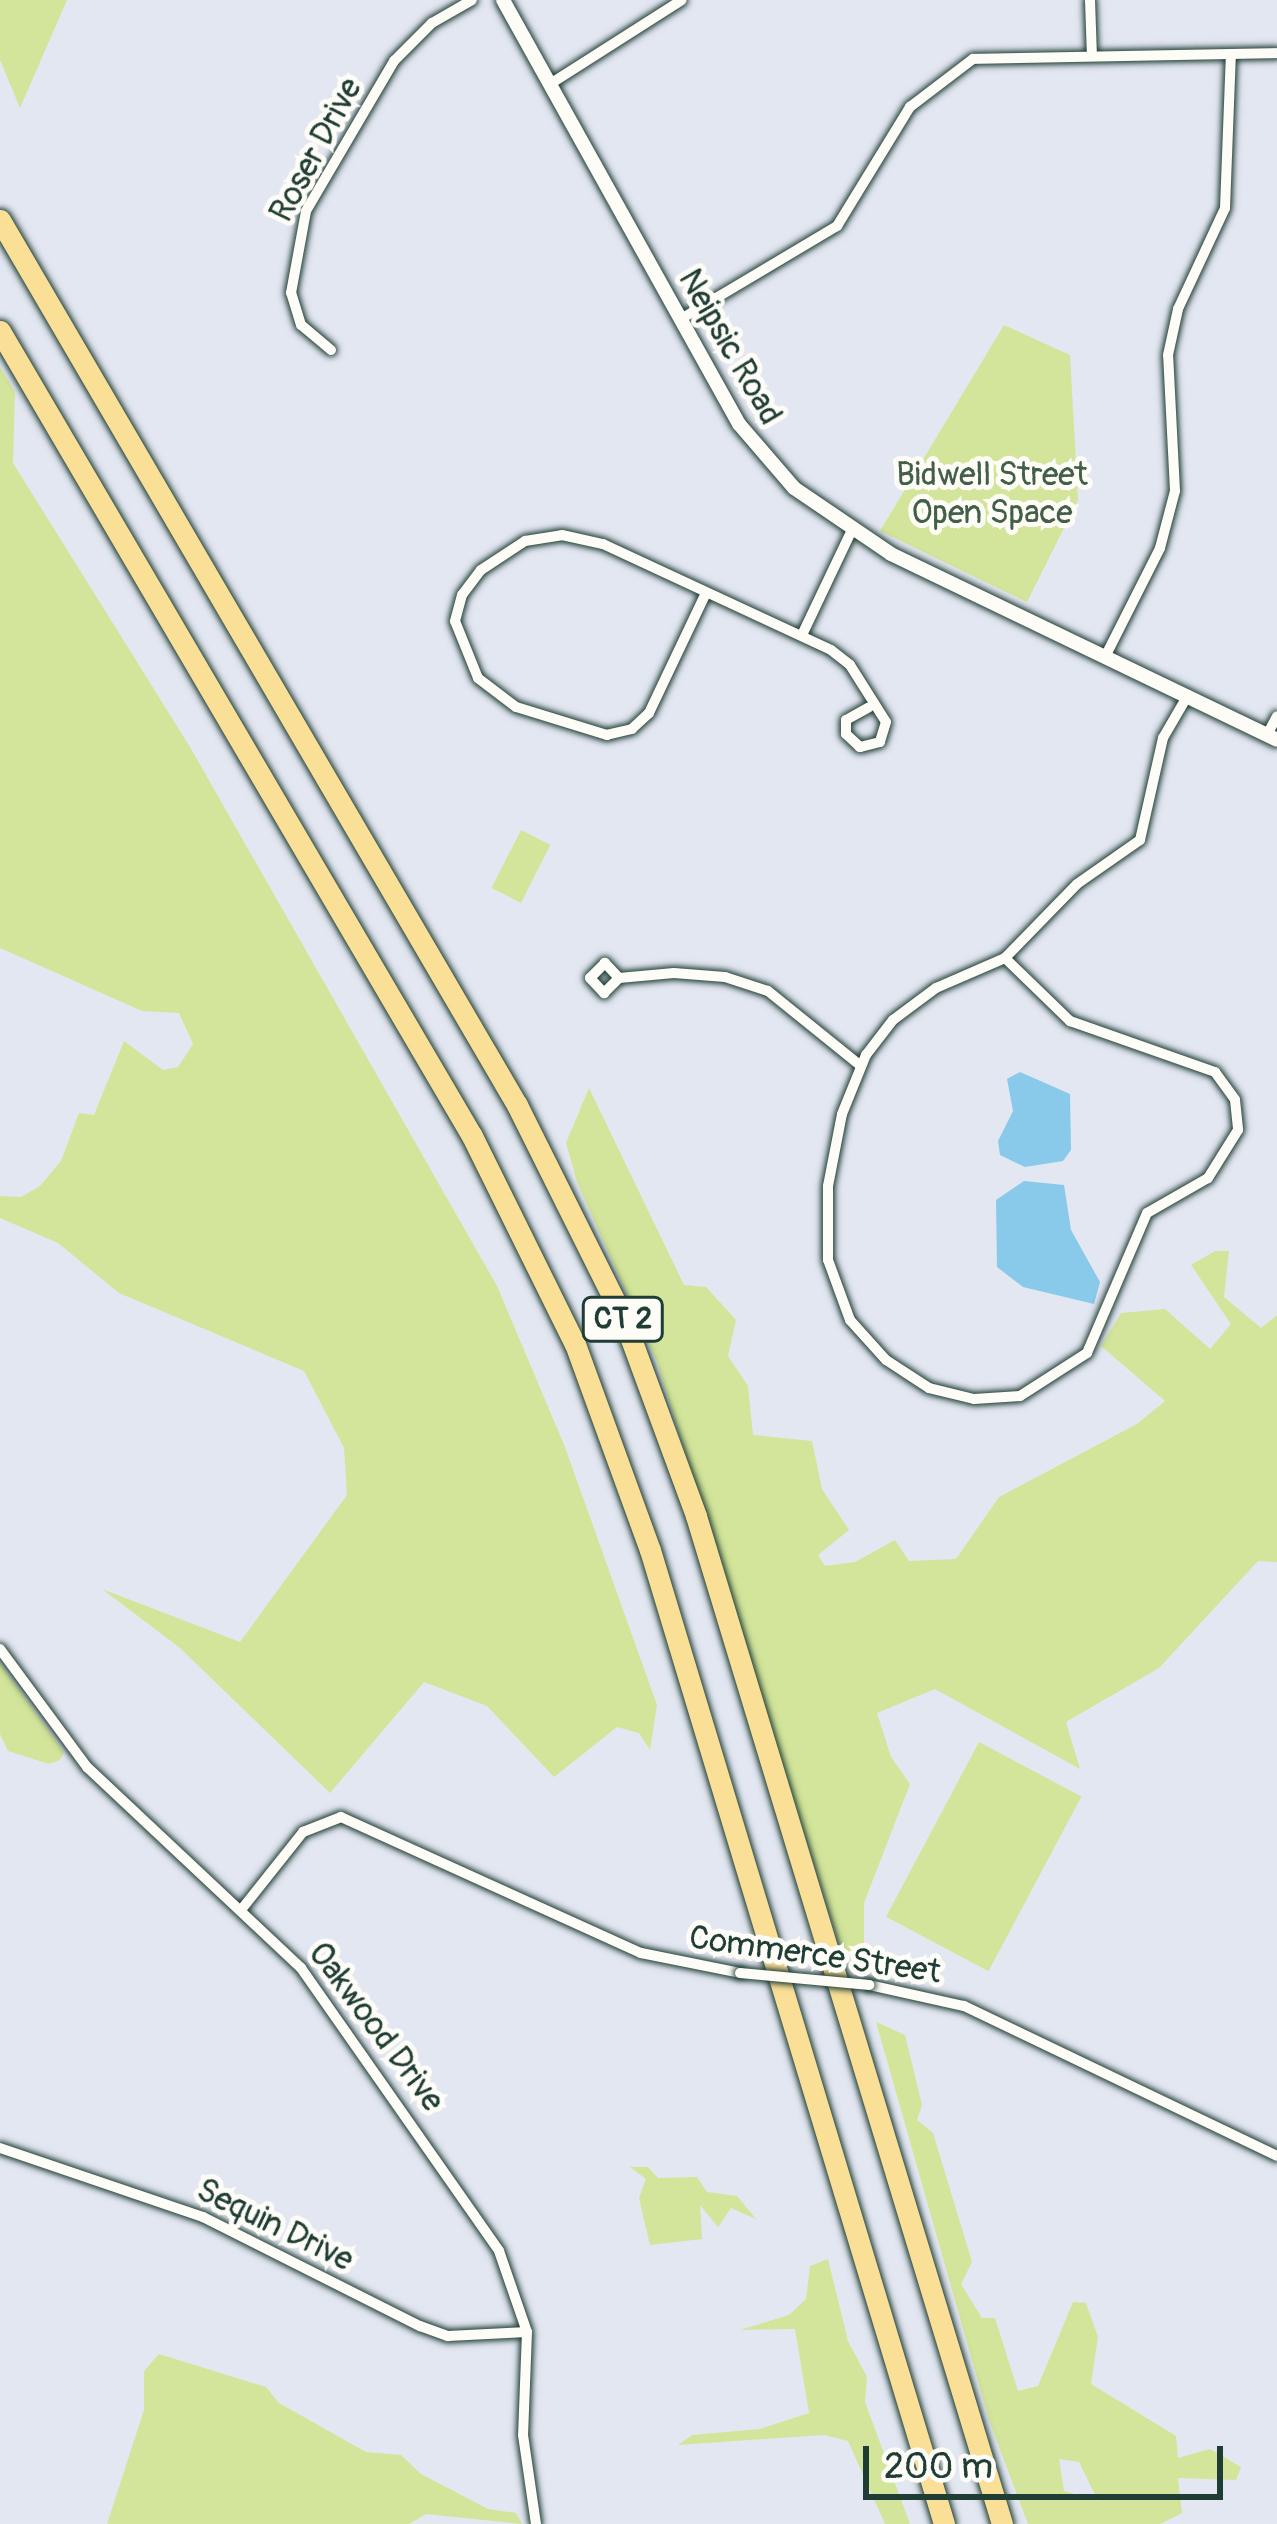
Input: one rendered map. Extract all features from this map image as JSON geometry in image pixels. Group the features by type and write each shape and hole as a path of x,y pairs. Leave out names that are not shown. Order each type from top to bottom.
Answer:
{"highway":[{"name":"CT 2","path":"0,220 532,1132 624,1320 692,1503 1002,2524"},
{"name":"CT 2","path":"0,331 478,1148 575,1344 650,1550 908,2419 944,2524"},
{"path":"908,2419 929,2524"}],"street":[{"name":"Roser Drive","path":"331,350 301,325 291,293 306,211 394,62 432,22 472,0"},
{"name":"Neipsic Road","path":"503,0 755,447 851,532 1272,738"},
{"path":"550,84 682,0"},
{"path":"1090,0 1092,56"},
{"path":"681,319 837,226 910,107 937,80 973,59 1277,53"},
{"path":"1106,655 1160,548 1174,491 1168,355 1178,309 1225,208 1231,54"},
{"path":"802,635 851,532"},
{"path":"705,595 649,713 632,729 607,735 516,706 478,678 455,621 462,595 481,570 525,541 562,535 603,544 705,595 802,635 850,665 869,707"},
{"path":"1005,958 1070,1021 1215,1072 1235,1100 1238,1130 1228,1157 1147,1213 1105,1323 1059,1378 1009,1397 974,1399 929,1388 886,1360 850,1320 828,1260 828,1186 861,1066 893,1019 936,988 1005,958 1077,884 1139,840 1163,738 1188,695"},
{"path":"1272,738 1277,716"},
{"path":"620,978 724,976 768,991 861,1066"},
{"name":"Oakwood Drive","path":"0,1649 87,1767 301,1967 453,2176 499,2251 527,2332 523,2435 536,2524"},
{"name":"Commerce Street","path":"241,1910 303,1832 341,1817 636,1951 740,1973 869,1985 964,2006 1277,2156"},
{"name":"Sequin Drive","path":"0,2148 203,2217 448,2336 527,2332"}],"green space":[{"path":"0,0 67,0 20,108 0,60"},
{"name":"Bidwell Street Open Space","path":"1004,325 1070,355 1078,500 1027,602 880,531"},
{"path":"0,367 15,392 13,463 190,747 497,1286 565,1447 657,1705 650,1750 639,1733 617,1727 554,1777 487,1706 424,1682 330,1793 180,1648 102,1589 240,1642 347,1495 344,1448 304,1371 119,1293 58,1243 0,1218 0,1196 21,1197 40,1186 61,1161 79,1113 94,1115 124,1041 163,1070 178,1067 193,1044 179,1013 142,1011 0,948"},
{"path":"521,830 550,845 521,903 491,888"},
{"path":"589,1088 684,1285 706,1287 736,1320 728,1356 748,1386 753,1435 812,1441 822,1489 849,1530 818,1555 825,1566 855,1562 895,1540 909,1561 956,1559 999,1497 1137,1424 1165,1401 1101,1346 1121,1313 1165,1309 1210,1349 1231,1324 1191,1265 1215,1251 1229,1251 1224,1297 1261,1328 1277,1315 1277,1562 1258,1561 1159,1668 1066,1722 1080,1769 935,1689 877,1713 891,1757 910,1784 864,1903 864,1964 840,1947 657,1362 577,1182 566,1143"},
{"path":"0,1663 64,1752 60,1760 49,1764 8,1751 0,1734"},
{"path":"979,1742 1081,1796 988,1971 886,1917"},
{"path":"876,2022 905,2035 922,2105 917,2120 933,2133 972,2262 961,2284 982,2318 995,2318 1018,2391 1038,2386 1073,2302 1086,2303 1098,2337 1091,2384 1176,2436 1178,2458 1210,2449 1241,2467 1236,2480 1178,2478 1182,2513 1160,2524 1028,2524 989,2420","holes":["1059,2459 1079,2462 1098,2501 1064,2491"]},
{"path":"630,2167 648,2167 658,2178 697,2177 707,2192 737,2196 756,2219 731,2208 718,2227 700,2205 702,2239 650,2245 639,2198 646,2179"},
{"path":"828,2259 848,2341 867,2377 865,2402 910,2524 885,2524 848,2441 824,2435 678,2445 692,2435 760,2429 809,2413 795,2329 740,2330 789,2315 806,2299 810,2266"},
{"path":"159,2354 266,2387 279,2403 366,2452 401,2455 421,2474 488,2509 516,2513 522,2524 426,2514 409,2524 107,2524 144,2410 144,2371"}],"water":[{"path":"1020,1072 1070,1094 1071,1150 1063,1161 1025,1167 1000,1155 998,1141 1013,1111 1007,1079"},
{"path":"1024,1181 1064,1185 1071,1230 1100,1282 1094,1304 1023,1287 997,1267 996,1200"}]}
